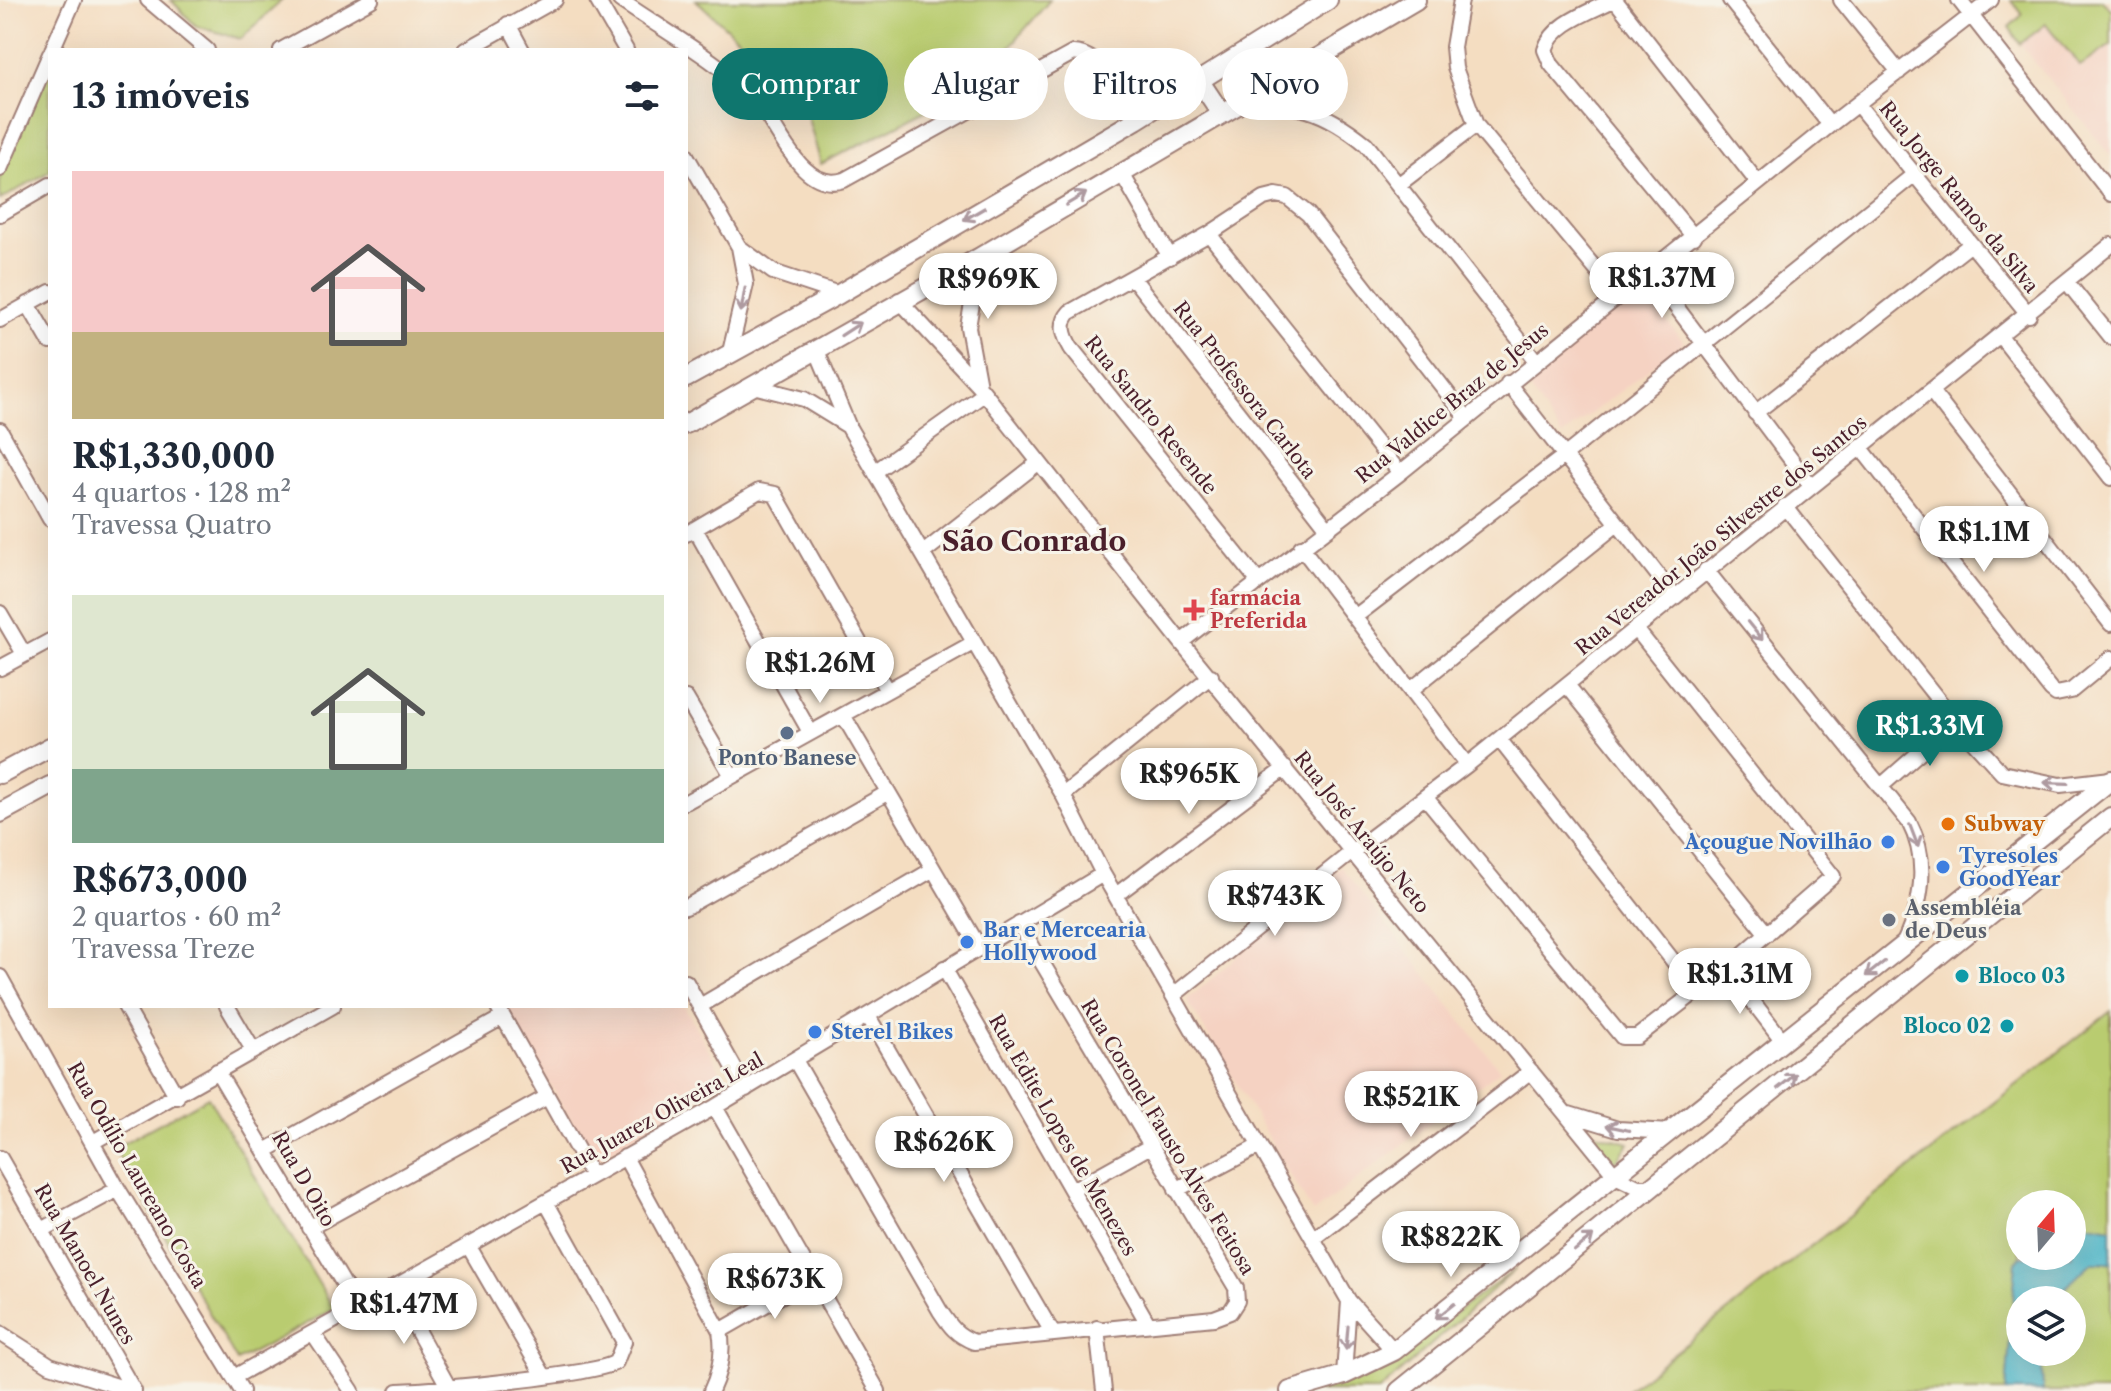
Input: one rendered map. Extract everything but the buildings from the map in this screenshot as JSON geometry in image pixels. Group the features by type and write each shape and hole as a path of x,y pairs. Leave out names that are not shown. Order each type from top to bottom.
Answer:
{"main road":[{"path":"1206,76 1328,0"},
{"path":"1333,48 1416,0"},
{"path":"1206,87 1222,103"},
{"path":"688,423 817,351 899,300 980,257 1222,113"},
{"path":"688,377 839,294 1136,120"},
{"path":"0,774 48,748"},
{"path":"3,814 47,787 41,774 26,759"},
{"path":"1290,1391 1344,1375 1394,1351 1617,1177 2111,780"},
{"path":"1399,1391 2111,817"}],"street":[{"path":"56,48 74,0"},
{"path":"148,0 205,48"},
{"path":"285,48 371,0"},
{"path":"469,48 555,0"},
{"path":"597,0 625,48"},
{"path":"620,0 745,88 807,172 823,181 844,180 1064,58"},
{"path":"1461,0 1453,47 1455,68 1476,125 1618,296"},
{"path":"1694,237 1551,64 1545,50 1552,35 1560,28 1614,0 1758,183"},
{"path":"1730,0 1830,125"},
{"path":"1841,0 1899,72"},
{"path":"1959,0 2111,194"},
{"name":"Rua Valdice Braz de Jesus","path":"1181,642 1400,473 1830,125 1991,0"},
{"path":"508,24 521,48"},
{"path":"0,169 4,146 48,64"},
{"name":"Rua Jorge Ramos da Silva","path":"1858,105 2029,315"},
{"path":"1332,120 1366,144 1536,361"},
{"path":"1398,185 1476,125"},
{"path":"688,158 739,247 746,284 730,352"},
{"path":"1121,172 1170,257"},
{"path":"1356,616 1563,457 1916,173"},
{"path":"0,214 48,186"},
{"name":"Rua Sandro Resende","path":"1258,581 1065,338 1064,324 1070,312 1170,257 1264,198 1276,195 1295,200 1466,417"},
{"path":"1209,234 1400,473"},
{"path":"1755,413 1971,244"},
{"name":"Rua Vereador João Silvestre dos Santos","path":"1175,994 1352,852 1426,798 1785,506 2029,315 2111,245"},
{"path":"739,247 773,272 839,294"},
{"path":"876,471 981,390 968,327 980,257"},
{"path":"1650,272 1811,486"},
{"name":"Rua Professora Carlota","path":"1133,278 1327,527"},
{"path":"2067,282 2111,337"},
{"path":"0,320 48,293"},
{"name":"Rua José Araújo Neto","path":"899,300 981,390 1181,642 1568,1113 1617,1177"},
{"path":"28,304 48,339"},
{"path":"2001,337 2111,478"},
{"path":"817,351 848,426 1063,795 1103,874 1175,994 1259,1146 1315,1237 1349,1301 1394,1351"},
{"path":"1508,383 1675,597"},
{"path":"753,386 804,399 848,426"},
{"path":"1931,391 2111,624"},
{"path":"0,430 48,515"},
{"path":"1861,448 2051,690 2056,694 2071,691 2111,658"},
{"path":"923,553 1038,463"},
{"path":"810,732 690,532 759,491 775,494 886,689"},
{"path":"1785,506 1955,721 2002,773 2060,785 2111,780"},
{"path":"1412,689 1616,525"},
{"path":"1301,547 1467,765"},
{"path":"1706,570 1880,787 1917,838 1920,899 1902,948"},
{"path":"0,613 24,654"},
{"path":"1426,798 1622,1037 1637,1037 1727,968 1831,880 1832,874 1636,629"},
{"path":"0,668 48,642"},
{"path":"688,801 973,643"},
{"path":"1063,795 1211,676"},
{"path":"1567,685 1767,934"},
{"path":"688,701 732,776"},
{"path":"843,715 979,947"},
{"path":"1880,787 1955,721"},
{"path":"1499,739 1696,990"},
{"path":"1116,895 1285,768"},
{"path":"688,906 887,793"},
{"path":"700,1006 932,870"},
{"name":"Rua Juarez Oliveira Leal","path":"234,1377 715,1107 1103,874"},
{"name":"Rua Coronel Fausto Alves Feitosa","path":"795,1060 954,1332 974,1342 1147,1322 1214,1318 1230,1312 1237,1301 1236,1288 1149,1147 1019,924"},
{"name":"Rua Edite Lopes de Menezes","path":"944,968 1147,1322"},
{"path":"1727,968 1783,1041"},
{"name":"Rua Odílio Laureano Costa","path":"0,977 118,1189 242,1391"},
{"path":"688,985 746,1089"},
{"path":"126,1008 177,1097"},
{"path":"228,1008 253,1050"},
{"path":"93,1142 329,1008"},
{"path":"265,1151 500,1011 591,1174"},
{"path":"868,1016 1052,1332"},
{"name":"Rua D Oito","path":"217,1071 358,1308"},
{"path":"1315,1237 1531,1071"},
{"path":"309,1228 547,1097"},
{"path":"715,1107 878,1391"},
{"path":"1568,1113 1631,1131 1670,1132"},
{"path":"1176,1190 1259,1146"},
{"path":"1072,1190 1149,1147"},
{"path":"625,1157 720,1331 720,1368 711,1391"},
{"name":"Rua Manoel Nunes","path":"0,1158 4,1174 42,1230 134,1391"},
{"path":"1617,1177 1638,1187 1653,1187"},
{"path":"42,1230 118,1189"},
{"path":"398,1391 492,1386 611,1366 620,1357 624,1342 546,1202"},
{"path":"468,1245 544,1376"},
{"path":"720,1331 812,1278"},
{"path":"393,1287 448,1386"},
{"path":"1344,1375 1349,1301"},
{"path":"1097,1328 1104,1391"},
{"path":"0,1333 50,1365 134,1391"},
{"path":"313,1333 352,1391"}],"shaded area":[{"path":"2046,24 2081,68 2111,45 2111,156 2020,44"},
{"path":"1639,286 1684,342 1562,436 1523,379"},
{"path":"1341,867 1500,1070 1313,1213 1187,1000"},
{"path":"505,1008 685,1008 726,1080 595,1161"}],"green space":[{"path":"171,0 282,0 241,39 196,26"},
{"path":"696,0 1050,0 1009,48 904,48 904,120 908,120 821,164 809,120 888,120 888,48 748,48"},
{"path":"2011,0 2101,0 2111,9 2111,45 2080,66 2046,24 2020,44 2009,27 2022,15"},
{"path":"48,67 48,172 0,200 0,175"},
{"path":"2111,1011 2111,1228 2086,1224 2086,1190 2006,1190 2006,1270 2015,1270 2014,1286 2006,1286 2006,1391 1626,1391"},
{"path":"208,1097 334,1309 237,1361 114,1148"},
{"path":"1586,1131 1629,1143 1616,1162"},
{"path":"2091,1263 2111,1263 2111,1391 2043,1391 2042,1366 2086,1366 2086,1286 2067,1286"},
{"path":"1516,1269 1379,1391 1311,1391 1400,1352"}],"water":[{"path":"2086,1224 2111,1228 2111,1263 2091,1263 2086,1268"},
{"path":"2015,1270 2084,1270 2067,1286 2014,1286"},
{"path":"2008,1366 2042,1366 2043,1391 2006,1391"}],"place":[{"name":"farmácia Preferida","path":"1194,610"},
{"name":"Ponto Banese","path":"787,733"},
{"name":"Subway","path":"1948,824"},
{"name":"Açougue Novilhão","path":"1888,842"},
{"name":"Tyresoles GoodYear","path":"1943,867"},
{"name":"Assembléia de Deus","path":"1889,920"},
{"name":"Bar e Mercearia Hollywood","path":"967,942"},
{"name":"Bloco 03","path":"1962,976"},
{"name":"Bloco 02","path":"2007,1026"},
{"name":"Sterel Bikes","path":"815,1032"}],"district":[{"name":"São Conrado","path":"1034,541"}]}
